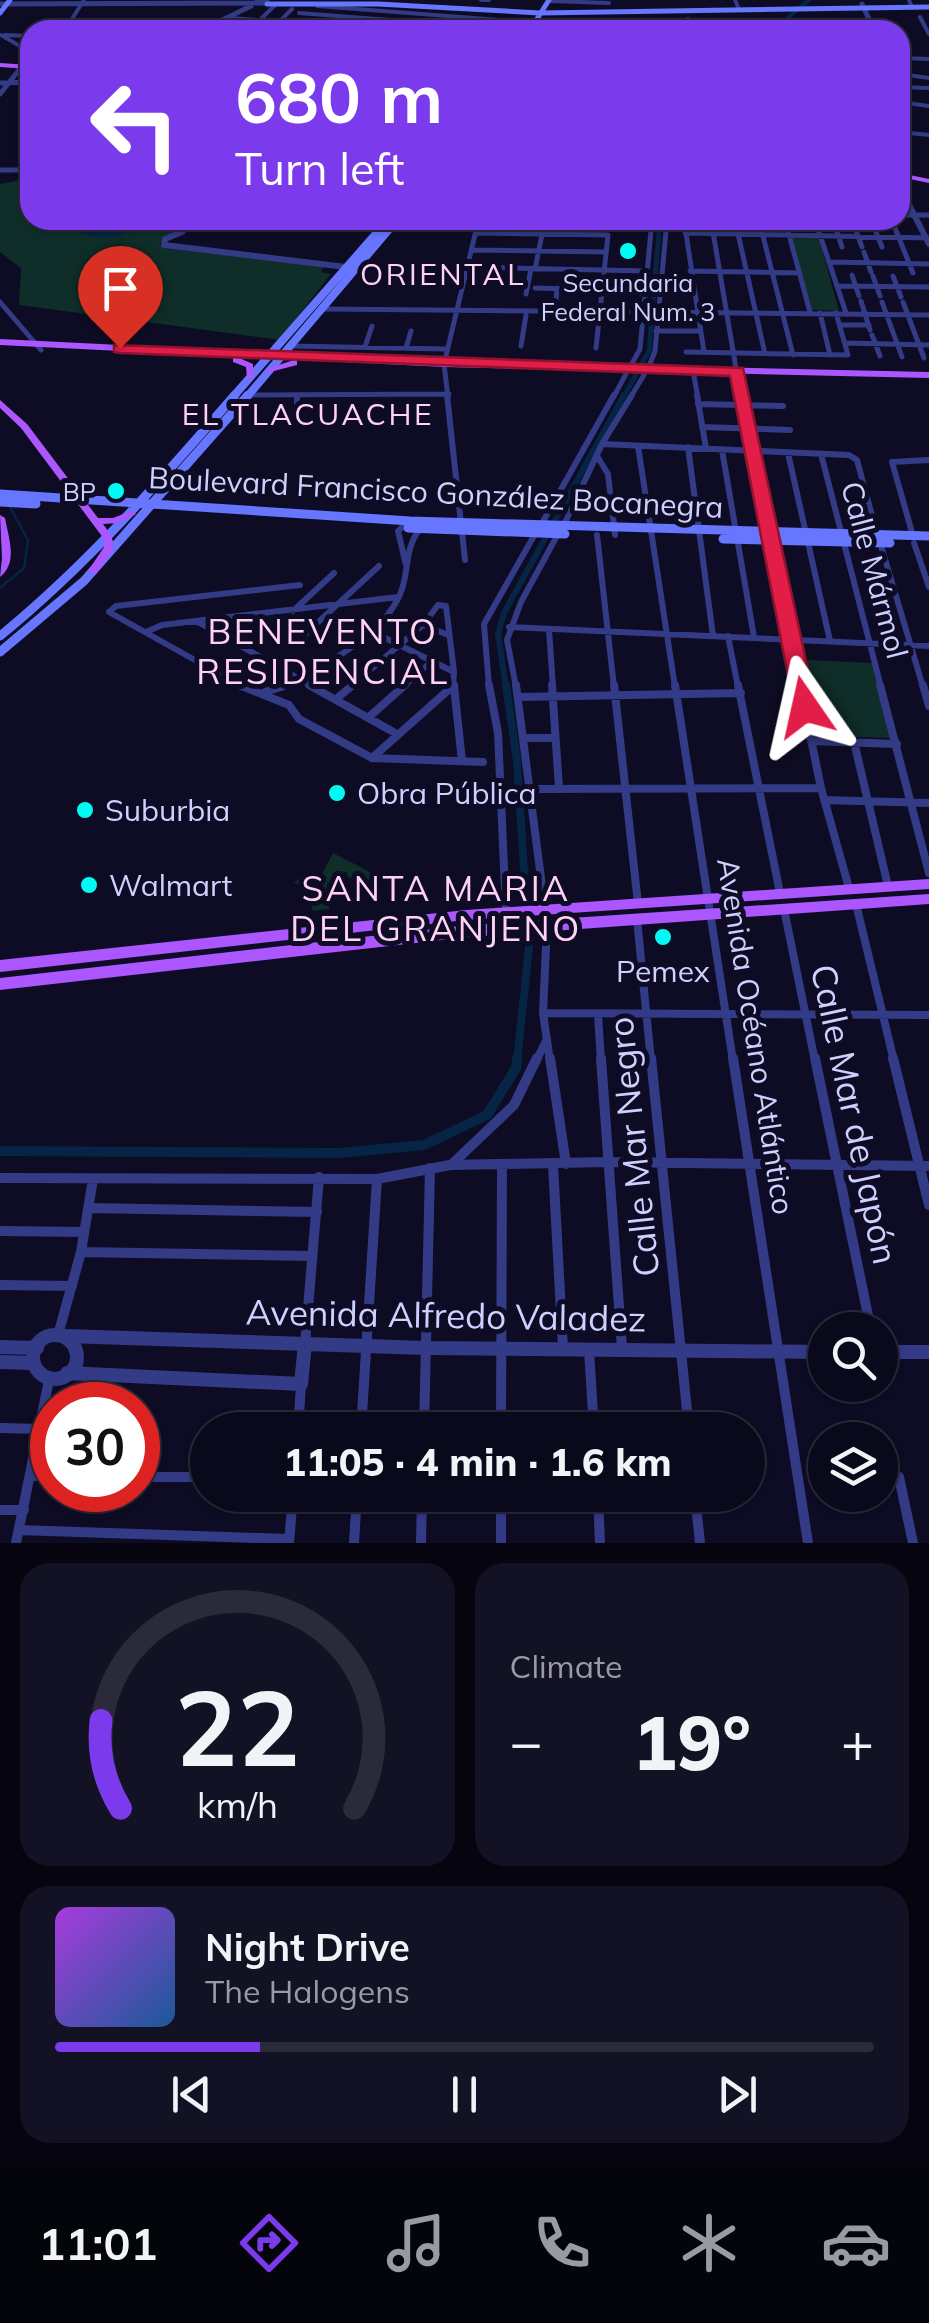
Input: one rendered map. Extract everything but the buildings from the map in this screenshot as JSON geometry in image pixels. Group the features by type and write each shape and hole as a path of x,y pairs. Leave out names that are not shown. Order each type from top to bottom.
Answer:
{"main road":[{"path":"537,12 549,0"},
{"path":"262,3 295,6 402,2 522,11"},
{"path":"262,3 402,2 537,12 910,2 929,6"},
{"path":"557,12 609,4 805,6"},
{"path":"863,4 929,6"},
{"path":"0,652 93,571 250,376 291,346 324,309 381,230"},
{"path":"0,636 63,585 148,505 249,395 273,359 388,230"},
{"path":"0,345 236,360 445,367"},
{"path":"75,349 248,356 294,363 929,378"},
{"path":"236,360 250,366 250,376"},
{"path":"0,403 24,426 109,539 109,547 93,571"},
{"name":"Boulevard Francisco González Bocanegra","path":"0,494 17,499 463,527 929,540"},
{"name":"Boulevard Francisco González Bocanegra","path":"0,502 17,499"},
{"path":"95,522 110,522 148,505"},
{"name":"Boulevard Francisco González Bocanegra","path":"148,505 400,528 463,527"},
{"path":"0,518 6,552 0,574"},
{"name":"Boulevard Francisco González Bocanegra","path":"549,530 597,535 614,532"},
{"path":"0,539 6,552"},
{"path":"711,907 780,893 929,884"},
{"path":"0,966 511,917 711,907 784,909 929,899"},
{"path":"0,984 511,917"}],"street":[{"path":"484,8 486,0"},
{"path":"549,0 609,4"},
{"path":"4,5 130,1 262,3"},
{"path":"225,20 262,3"},
{"path":"225,20 262,3"},
{"path":"323,20 337,5 441,15 537,12 573,20"},
{"path":"281,20 295,6"},
{"path":"379,10 384,6"},
{"path":"408,12 415,7"},
{"path":"437,20 447,7"},
{"path":"620,20 621,12"},
{"path":"299,13 386,20"},
{"path":"920,17 929,34"},
{"path":"229,18 250,20"},
{"path":"0,94 3,82"},
{"path":"910,205 928,240"},
{"path":"910,215 929,215"},
{"path":"180,230 165,239 164,245 354,266"},
{"path":"192,230 184,244 265,257"},
{"path":"465,560 445,349 477,230"},
{"path":"526,294 543,230"},
{"path":"511,917 498,734 487,674 484,624 597,456 636,372 651,230"},
{"path":"564,1348 560,1164 543,1013 541,917 531,790 526,738 508,650 509,628 549,530 636,372 655,351 665,230"},
{"path":"685,230 704,352"},
{"path":"712,230 737,374 821,788 850,888"},
{"path":"737,230 765,354"},
{"path":"762,230 793,355"},
{"path":"788,230 810,312"},
{"path":"818,230 846,313"},
{"path":"836,230 880,356"},
{"path":"856,230 902,356"},
{"path":"875,230 924,358"},
{"path":"324,309 597,316 656,310 929,313 896,230"},
{"path":"476,233 608,235 596,348"},
{"path":"685,233 928,240"},
{"path":"472,250 606,252"},
{"path":"829,262 929,264"},
{"path":"467,267 647,271"},
{"path":"690,271 800,273"},
{"path":"837,286 929,287"},
{"path":"535,288 601,290"},
{"path":"555,315 558,288"},
{"path":"2,306 39,347"},
{"path":"820,312 830,355"},
{"path":"706,448 688,352 848,354 836,313"},
{"path":"521,346 526,315"},
{"path":"840,325 870,330"},
{"path":"364,348 372,326"},
{"path":"656,330 700,331"},
{"path":"406,348 411,331"},
{"path":"846,343 929,345"},
{"path":"291,346 445,349"},
{"path":"249,395 449,394"},
{"path":"297,396 298,415"},
{"path":"698,404 783,406"},
{"path":"702,427 790,430"},
{"path":"602,444 850,455 856,460 929,706"},
{"name":"Avenida Océano Atlántico","path":"638,446 808,1543"},
{"path":"688,448 713,636"},
{"path":"722,450 754,637"},
{"path":"788,453 830,641"},
{"name":"Calle Mármol","path":"821,454 929,873"},
{"path":"597,456 608,474 614,532"},
{"path":"929,460 893,460 929,587"},
{"path":"406,565 400,528 410,521"},
{"path":"265,692 302,680 368,630 398,598 412,538 420,529"},
{"name":"Calle Mar Negro","path":"597,535 687,1412"},
{"path":"250,616 295,640 379,566"},
{"path":"289,611 334,574"},
{"path":"300,585 130,604 109,612 244,688 265,692 289,705 300,718 372,758 482,762"},
{"path":"282,588 289,611"},
{"path":"146,632 196,621 398,598"},
{"path":"336,699 423,626 438,604 444,604 462,760"},
{"path":"196,621 398,734"},
{"path":"423,626 448,635"},
{"path":"509,628 929,646"},
{"path":"368,630 454,672"},
{"path":"550,630 560,788"},
{"path":"728,636 780,893"},
{"path":"369,717 431,662"},
{"path":"289,705 302,680"},
{"path":"372,758 454,686"},
{"path":"519,697 741,693"},
{"path":"526,738 555,738"},
{"path":"812,741 897,744"},
{"path":"854,742 888,886"},
{"path":"531,790 821,788"},
{"path":"824,800 929,803"},
{"path":"856,904 924,1166 929,1205"},
{"name":"Calle Mar de Japón","path":"784,909 868,1312"},
{"path":"543,1013 929,1015"},
{"path":"598,1015 622,1348"},
{"path":"450,1165 514,1106 546,1040"},
{"path":"0,1178 377,1178 450,1165 607,1162 924,1166"},
{"path":"500,1412 502,1164"},
{"path":"424,1412 430,1168"},
{"path":"300,1412 319,1177"},
{"path":"0,1362 35,1356 62,1336 94,1178"},
{"path":"362,1412 377,1178"},
{"path":"89,1208 316,1212"},
{"path":"0,1231 84,1232"},
{"path":"81,1252 312,1256"},
{"path":"0,1285 72,1286"},
{"path":"62,1336 77,1352 67,1373"},
{"name":"Avenida Alfredo Valadez","path":"62,1336 426,1348 808,1352"},
{"path":"0,1347 35,1356"},
{"path":"589,1349 593,1412"},
{"path":"898,1352 929,1352"},
{"path":"35,1356 35,1372 50,1380 67,1373 302,1384"},
{"path":"0,1428 30,1429"},
{"path":"160,1477 190,1477"},
{"path":"899,1477 913,1543"},
{"path":"30,1481 17,1537 289,1541 292,1512"},
{"path":"0,1510 24,1510"},
{"path":"354,1543 355,1512"},
{"path":"421,1543 422,1512"},
{"path":"501,1512 501,1543"},
{"path":"599,1512 600,1543"},
{"path":"697,1512 700,1543"}],"green space":[{"path":"20,180 20,230 175,230 159,244 169,249 324,266 321,272 331,274 280,340 19,305 21,268 0,252 0,184"},
{"path":"791,237 819,238 839,311 812,310"},
{"path":"807,660 873,663 891,738 822,736"},
{"path":"333,853 374,874 376,888 358,886 357,877 349,878 346,871 327,884 329,909 313,911 306,888 294,883 305,873 322,874"}],"water":[{"path":"76,230 130,230 112,237"}],"waterway":[{"path":"785,20 809,0"},
{"path":"623,398 649,351 659,230"},
{"path":"506,687 498,634 504,613 624,395"},
{"path":"0,588 24,568 28,540 9,505"},
{"path":"506,685 517,761 529,948 517,1061"},
{"path":"0,1151 339,1153 424,1145 487,1115 516,1068 517,1058"}],"place":[{"name":"Secundaria Federal Num. 3","path":"628,251"},
{"name":"BP","path":"116,491"},
{"name":"Obra Pública","path":"337,793"},
{"name":"Suburbia","path":"85,810"},
{"name":"Walmart","path":"89,885"},
{"name":"Pemex","path":"663,937"}],"district":[{"name":"ORIENTAL","path":"443,274"},
{"name":"EL TLACUACHE","path":"308,414"},
{"name":"BENEVENTO RESIDENCIAL","path":"323,651"},
{"name":"SANTA MARIA DEL GRANJENO","path":"436,908"}],"route":[{"path":"120,348 444,364 737,372 805,707"}]}
